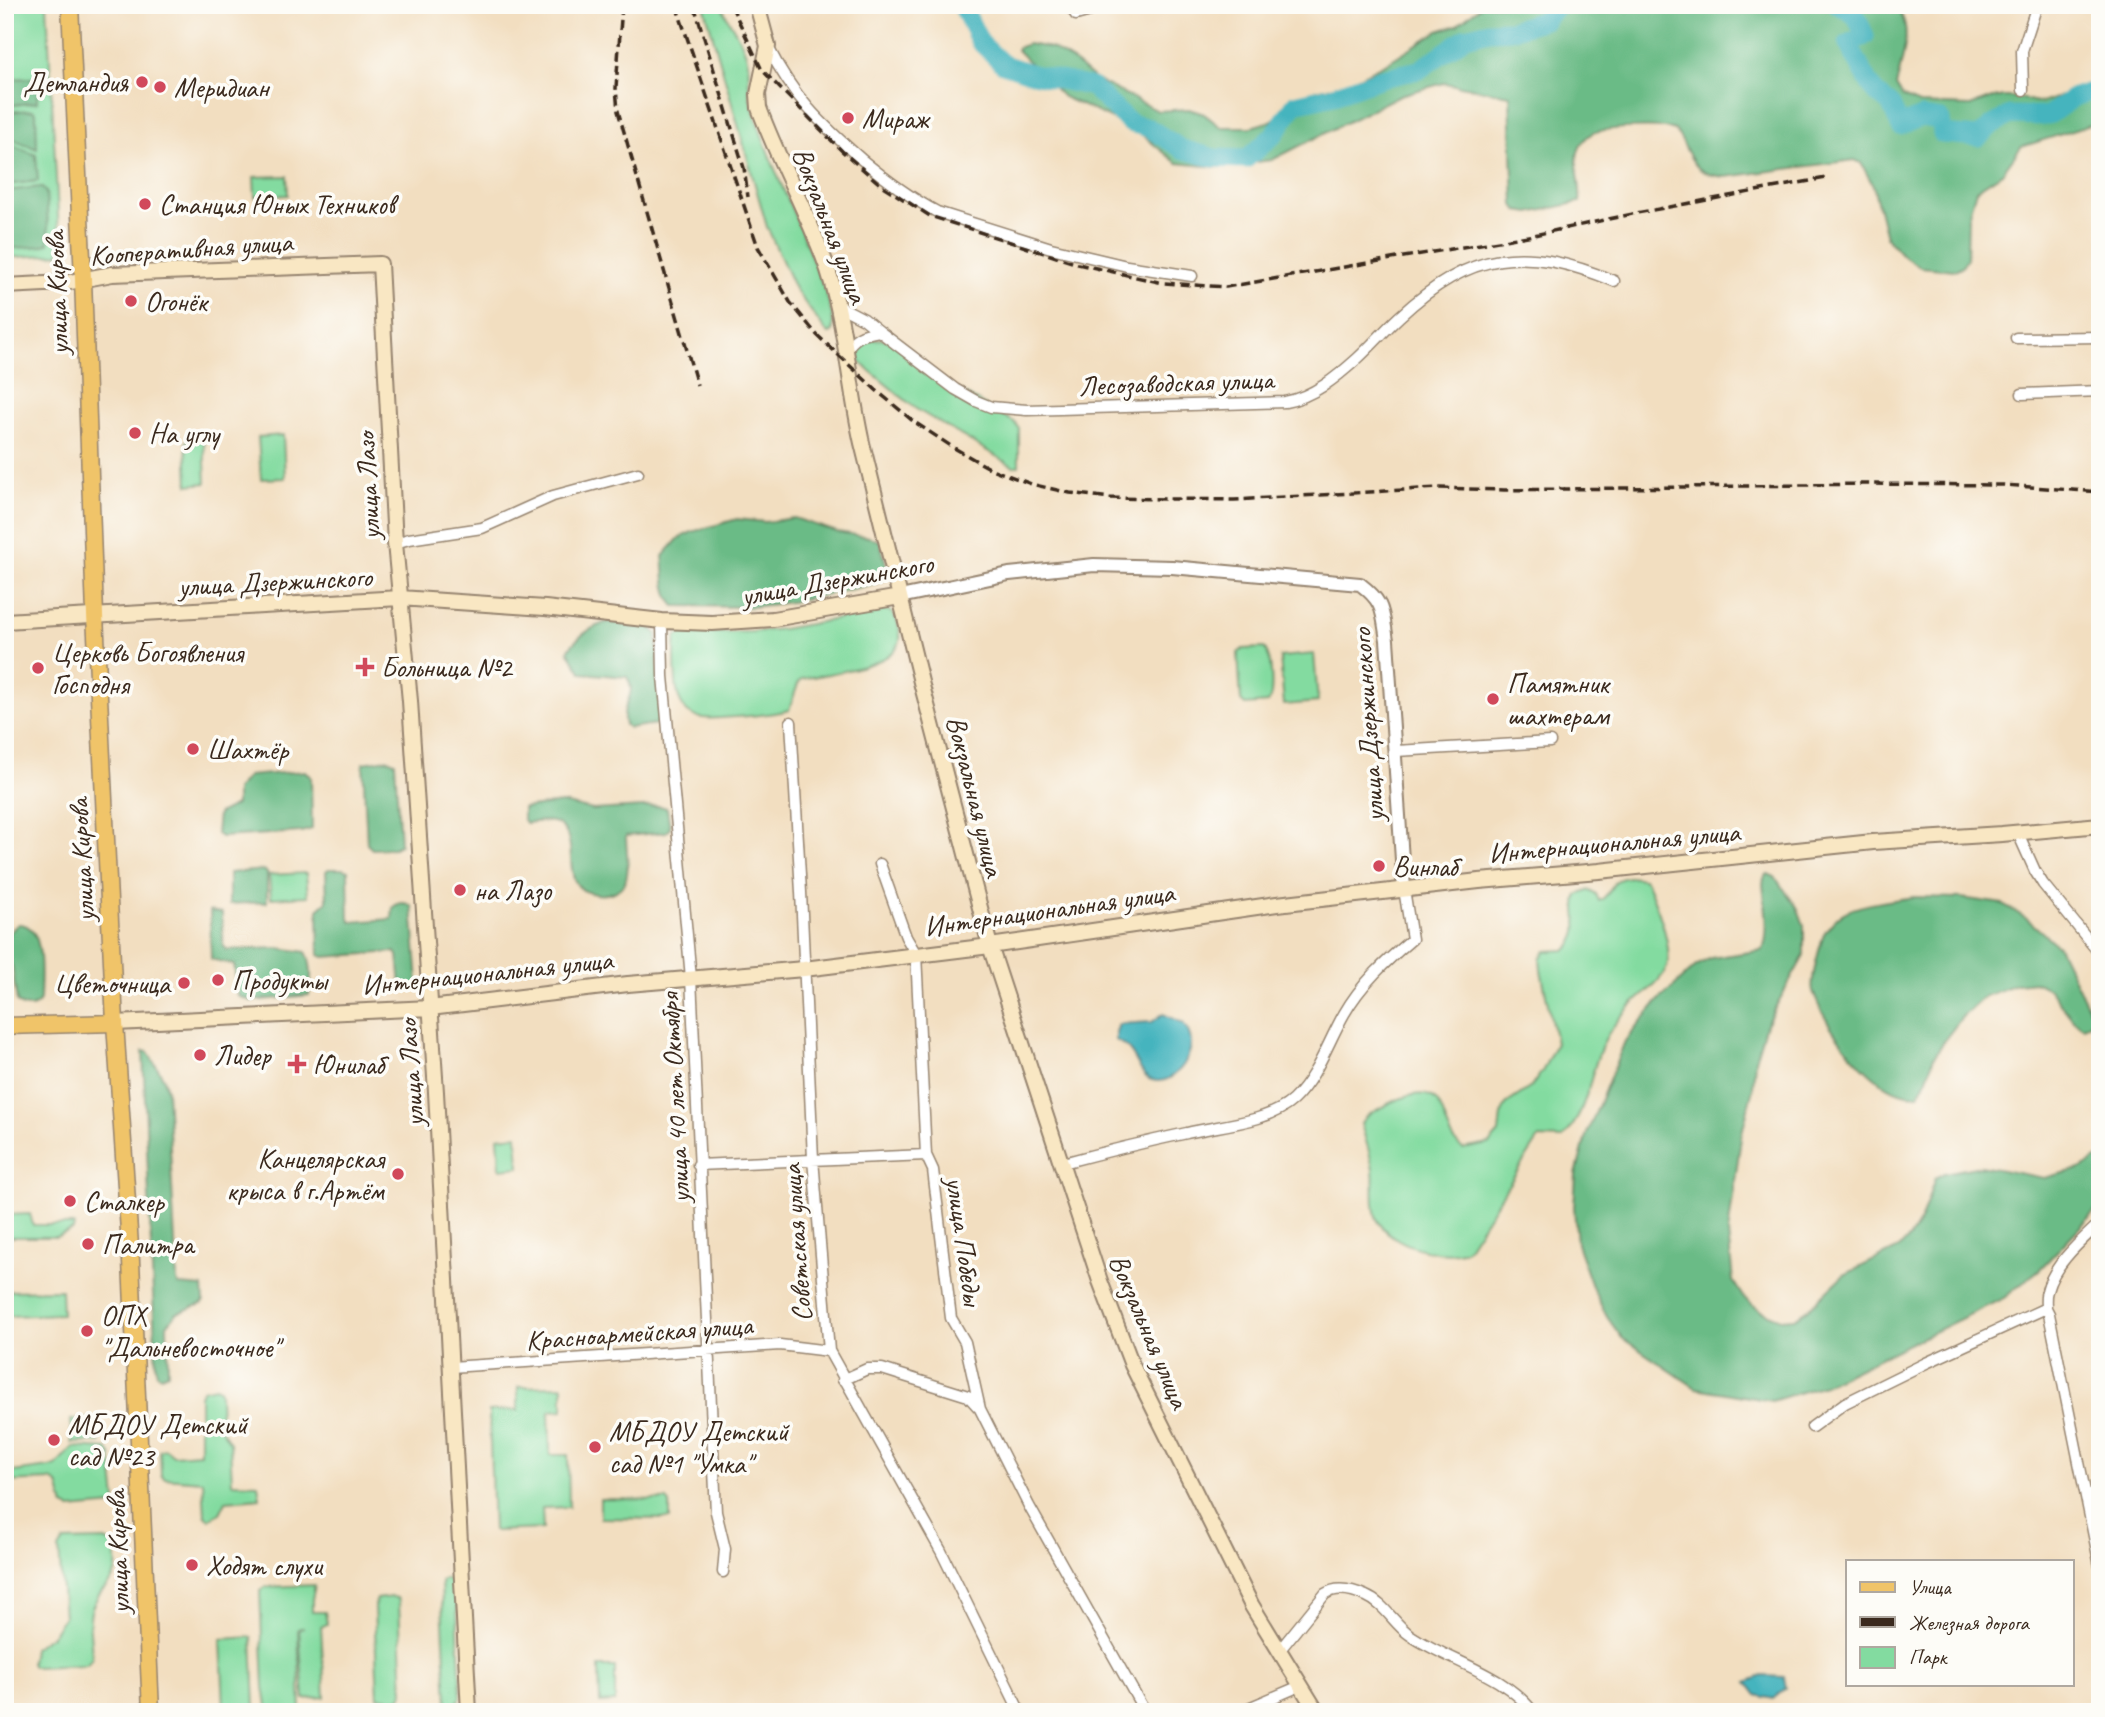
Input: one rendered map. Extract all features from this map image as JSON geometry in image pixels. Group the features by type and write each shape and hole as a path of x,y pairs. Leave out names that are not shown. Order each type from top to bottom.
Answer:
{"main road":[{"name":"улица Кирова","path":"70,5 95,615 115,1023 131,1261 151,1712"},
{"name":"Вокзальная улица","path":"757,5 768,47 758,94 759,108 828,271 852,398 990,946 1100,1281 1132,1365 1252,1606 1317,1712"},
{"name":"Кооперативная улица","path":"5,286 65,283 96,275 124,273 380,264"},
{"name":"улица Лазо","path":"380,264 395,543 410,701 430,1008 469,1712"},
{"name":"улица Дзержинского","path":"5,621 400,598 536,607 662,621 712,622 774,619 900,597"},
{"name":"Интернациональная улица","path":"5,1026 430,1008 691,978 804,969 1404,889 1873,842 2100,825"}],"street":[{"path":"1069,5 1076,15 1112,5"},
{"path":"2023,90 2022,51 2037,5"},
{"path":"768,47 790,87 821,124 881,175 923,205 937,212 1051,248 1127,266 1192,276"},
{"name":"Лесозаводская улица","path":"836,305 864,319 955,389 976,401 990,407 1027,410 1297,400 1337,377 1399,317 1437,286 1462,270 1522,257 1580,266 1614,281"},
{"path":"845,352 859,335 879,331"},
{"path":"2016,338 2100,337"},
{"path":"2022,394 2100,391"},
{"path":"395,543 482,528 553,496 638,473"},
{"name":"улица Дзержинского","path":"900,597 1009,574 1094,565 1172,567 1360,584 1375,596 1383,612 1396,751 1404,889"},
{"name":"улица 40 лет Октября","path":"662,621 667,731 691,978 716,1512 725,1549 723,1572"},
{"name":"Советская улица","path":"791,722 813,1159 829,1350 843,1380 941,1550 1020,1712"},
{"path":"1396,751 1550,742"},
{"path":"2018,833 2043,884 2100,954"},
{"name":"улица Победы","path":"880,864 906,937 916,954 926,1155 933,1170 951,1318 965,1342 980,1409 1036,1518 1145,1712"},
{"path":"1062,1163 1201,1129 1251,1120 1290,1103 1307,1082 1345,1011 1359,992 1373,975 1412,939 1404,889"},
{"path":"698,1165 926,1155"},
{"path":"2100,1223 2067,1257 2046,1292 2046,1308 2100,1566"},
{"path":"1812,1427 1845,1403 2046,1308"},
{"name":"Красноармейская улица","path":"451,1367 780,1345 829,1350"},
{"path":"843,1380 867,1369 882,1369 968,1396 980,1409"},
{"path":"1279,1650 1325,1594 1333,1589 1340,1589 1368,1596 1388,1611 1407,1633 1463,1664 1497,1679 1533,1712"},
{"path":"1239,1712 1300,1686"}],"green space":[{"path":"5,5 47,5 60,254 5,258"},
{"path":"704,5 721,5 744,48 748,63 750,96 757,121 823,287 832,318 832,333 829,334 824,329 795,289 767,227"},
{"path":"1482,5 1892,5 1900,12 1906,31 1904,54 1896,86 1903,97 1919,104 1970,106 1996,97 2016,97 2041,103 2100,83 2100,122 2021,147 2002,173 1976,190 1968,217 1967,259 1955,270 1920,267 1902,255 1886,237 1873,185 1861,163 1855,160 1725,177 1704,172 1698,167 1675,130 1607,130 1591,134 1579,149 1577,163 1580,202 1530,213 1518,211 1514,205 1510,95 1444,83 1400,95 1272,160 1216,167 1177,163 1135,129 1063,97 1017,50 1028,44 1051,48 1073,61 1094,79 1158,111 1189,109 1204,114 1221,127 1251,127 1271,121 1316,90 1345,84 1385,64 1438,31 1457,25"},
{"path":"33,78 37,82 37,102 5,106 5,79"},
{"path":"33,110 36,113 37,149 5,136 5,112"},
{"path":"5,142 36,155 38,181 5,185"},
{"path":"287,176 288,195 255,197 254,177"},
{"path":"41,187 46,192 49,243 5,249 5,191"},
{"path":"868,340 890,340 954,388 1014,422 1019,429 1019,466 1013,466 916,409 863,365 857,357 859,347"},
{"path":"283,435 285,478 261,479 258,437"},
{"path":"204,440 206,483 188,485 186,441"},
{"path":"794,518 837,532 880,541 888,571 887,578 875,584 792,602 750,607 675,606 671,601 665,583 663,556 679,538 737,519 765,522"},
{"path":"888,610 897,620 900,634 898,645 890,654 862,667 802,679 789,710 762,715 702,718 694,716 682,705 676,682 675,654 676,637 682,633 782,629"},
{"path":"607,622 650,626 657,634 660,720 656,724 629,728 625,725 624,711 631,689 627,677 582,673 568,651 585,633"},
{"path":"1264,648 1270,666 1270,699 1268,703 1245,705 1241,701 1238,653 1243,649"},
{"path":"1314,654 1318,702 1284,705 1280,657"},
{"path":"387,759 395,762 400,844 394,848 372,849 367,844 363,763"},
{"path":"305,771 311,777 312,829 221,837 216,834 218,814 236,805 236,790 248,776"},
{"path":"562,803 593,810 660,806 667,808 670,828 666,832 626,836 628,865 625,882 614,892 595,894 583,890 576,883 569,841 558,824 547,821 526,823 523,820 523,808"},
{"path":"264,870 267,873 267,902 229,904 229,873"},
{"path":"326,871 348,871 351,922 392,919 395,905 402,903 412,906 418,982 416,986 401,986 398,955 395,952 323,957 319,955 318,909 327,901"},
{"path":"306,873 308,896 271,898 269,875"},
{"path":"1768,874 1775,877 1797,907 1804,925 1804,956 1766,1024 1755,1060 1753,1088 1741,1137 1728,1233 1733,1281 1743,1297 1761,1311 1781,1319 1794,1318 1806,1311 1844,1275 1899,1248 1909,1239 1921,1219 1935,1178 1944,1173 1981,1166 2044,1178 2080,1169 2100,1157 2100,1206 2040,1269 2004,1298 1824,1385 1772,1401 1696,1388 1622,1338 1607,1317 1593,1289 1577,1244 1574,1207 1576,1175 1586,1136 1625,1041 1660,999 1696,966 1711,958 1763,950 1767,926 1763,884"},
{"path":"1629,877 1644,879 1647,883 1665,932 1668,961 1657,982 1625,1012 1610,1031 1597,1058 1585,1101 1572,1127 1562,1139 1539,1138 1467,1249 1444,1253 1404,1243 1383,1228 1377,1219 1373,1170 1361,1123 1392,1102 1412,1095 1426,1095 1435,1099 1454,1140 1463,1149 1489,1144 1499,1133 1501,1115 1506,1104 1531,1087 1556,1043 1540,958 1546,951 1566,950 1573,943 1577,929 1578,895 1590,890 1596,894 1599,901 1617,880"},
{"path":"1914,897 1961,898 2003,904 2027,919 2058,946 2093,1017 2089,1024 2083,1027 2073,1020 2049,989 2035,982 2016,984 1985,996 1963,1016 1934,1057 1925,1084 1918,1094 1903,1093 1887,1086 1870,1073 1840,1040 1819,1005 1813,991 1813,980 1824,934 1840,916 1867,905"},
{"path":"210,911 222,913 223,947 227,950 278,948 306,952 311,973 309,995 251,1001 238,996 234,965 211,959"},
{"path":"18,924 27,926 34,933 40,954 40,1000 29,1007 17,1002 12,966 5,957 8,934"},
{"path":"143,1051 148,1052 164,1079 167,1091 177,1281 179,1285 203,1287 204,1301 177,1313 167,1325 168,1373 161,1376 156,1369"},
{"path":"517,1135 519,1167 500,1169 498,1137"},
{"path":"30,1214 33,1225 74,1225 73,1230 56,1237 5,1237 5,1215"},
{"path":"61,1290 62,1314 9,1316 7,1291"},
{"path":"563,1386 563,1410 549,1411 550,1455 568,1455 569,1507 542,1508 543,1529 493,1531 489,1411 518,1410 518,1387"},
{"path":"215,1387 220,1393 221,1429 230,1443 232,1483 258,1484 260,1498 226,1501 220,1513 210,1519 205,1515 203,1481 164,1478 161,1475 160,1450 166,1449 173,1455 200,1453 200,1396 202,1390"},
{"path":"98,1418 100,1442 72,1443 71,1420"},
{"path":"73,1447 107,1449 111,1454 116,1500 114,1505 70,1509 64,1506 58,1484 51,1480 5,1482 5,1473 56,1466"},
{"path":"600,1499 667,1500 670,1504 670,1519 600,1518"},
{"path":"105,1540 113,1544 116,1568 111,1581 92,1608 92,1658 87,1665 33,1667 33,1648 51,1636 64,1617 59,1549 64,1541"},
{"path":"445,1579 456,1582 461,1697 455,1705 447,1703 441,1581"},
{"path":"315,1585 312,1612 325,1612 327,1624 321,1627 325,1697 304,1699 299,1629 304,1628 300,1628 298,1629 301,1712 268,1712 264,1687 260,1591 265,1587"},
{"path":"392,1597 399,1602 403,1693 401,1698 396,1700 378,1697 374,1607 377,1599"},
{"path":"252,1637 255,1707 224,1709 221,1639"},
{"path":"599,1667 615,1667 615,1702 600,1703"}],"water":[{"path":"1163,1014 1183,1023 1191,1043 1188,1057 1179,1070 1173,1076 1159,1081 1145,1075 1132,1053 1116,1040 1116,1032 1119,1024 1152,1022"},
{"path":"1762,1676 1784,1677 1786,1688 1773,1699 1757,1695 1747,1682"}],"waterway":[{"path":"962,5 980,42 1003,64 1033,74 1092,87 1130,123 1149,128 1182,149 1214,158 1246,159 1274,135 1295,104 1419,70 1466,37 1489,31 1511,30 1545,20 1557,5"},
{"path":"1838,5 1856,16 1865,36 1848,44 1874,91 1891,105 1900,126 1921,117 1941,120 1942,134 1979,137 2010,115 2048,116 2074,97 2100,89"}],"railway":[{"path":"622,5 616,88 618,111 697,385"},
{"path":"676,5 758,247 790,302 817,335 913,421 991,469 1031,484 1110,498 1234,500 1438,488 1504,490 1866,484 2004,485 2100,492"},
{"path":"694,5 744,168 748,197"},
{"path":"731,5 762,70 842,151 881,185 930,216 1078,264 1163,283 1226,287 1534,235 1826,178"}],"place":[{"name":"Детландия","path":"142,82"},
{"name":"Меридиан","path":"160,87"},
{"name":"Мираж","path":"848,118"},
{"name":"Станция Юных Техников","path":"145,204"},
{"name":"Огонёк","path":"131,301"},
{"name":"На углу","path":"135,433"},
{"name":"Больница №2","path":"365,667"},
{"name":"Церковь Богоявления Господня","path":"38,668"},
{"name":"Памятник шахтерам","path":"1493,699"},
{"name":"Шахтёр","path":"193,749"},
{"name":"Винлаб","path":"1379,866"},
{"name":"на Лазо","path":"460,890"},
{"name":"Продукты","path":"218,980"},
{"name":"Цветочница","path":"184,983"},
{"name":"Лидер","path":"200,1055"},
{"name":"Юнилаб","path":"297,1064"},
{"name":"Канцелярская крыса в г.Артём","path":"398,1174"},
{"name":"Сталкер","path":"70,1201"},
{"name":"Палитра","path":"88,1244"},
{"name":"ОПХ \"Дальневосточное\"","path":"87,1331"},
{"name":"МБДОУ Детский сад №23","path":"54,1440"},
{"name":"МБДОУ Детский сад №1 \"Умка\"","path":"595,1447"},
{"name":"Ходят слухи","path":"192,1565"}]}
